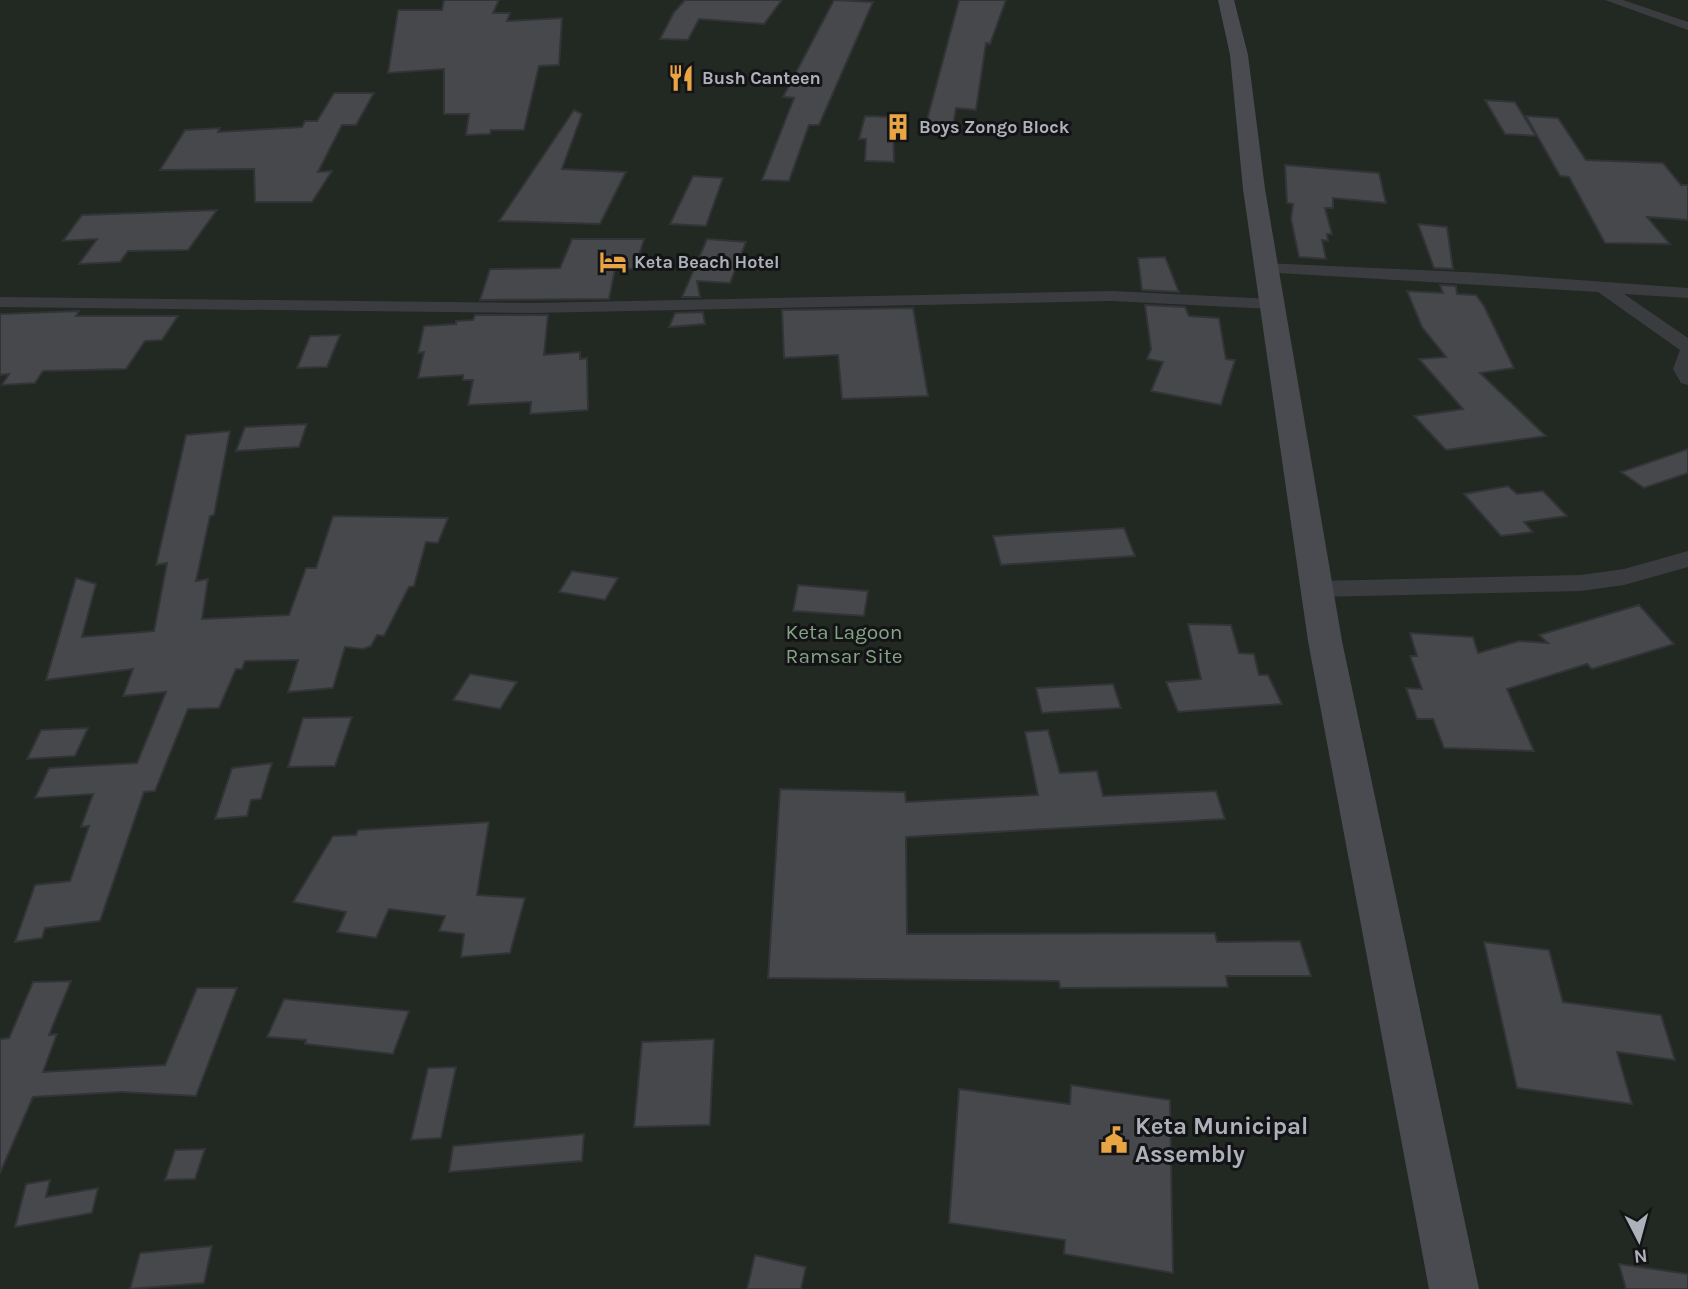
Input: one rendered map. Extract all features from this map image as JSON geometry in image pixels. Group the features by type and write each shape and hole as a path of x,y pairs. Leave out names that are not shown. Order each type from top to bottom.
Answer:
{"main road":[{"path":"1226,0 1234,27 1242,74 1266,268 1317,589 1454,1289"}],"street":[{"path":"1611,0 1688,26"},
{"path":"1626,5 1676,7"},
{"path":"1266,268 1688,293"},
{"path":"1602,286 1688,349 1683,369 1688,379"},
{"path":"0,302 533,308 1112,296 1273,304"},
{"path":"1317,589 1581,583 1624,577 1688,559"}],"green space":[{"name":"Keta Lagoon Ramsar Site","path":"0,0 1688,0 1688,1289 0,1289"}],"building":[{"path":"444,0 499,0 493,13 510,13 507,21 562,18 559,65 539,66 524,130 491,130 490,134 466,135 469,114 444,114 444,69 388,73 398,10 442,10"},
{"path":"685,0 782,0 764,24 699,19 688,40 660,39 674,12"},
{"path":"834,0 873,2 819,125 809,125 789,181 762,180 794,98 783,97"},
{"path":"959,0 1006,0 990,44 986,43 976,110 956,108 952,132 924,131"},
{"path":"334,93 374,93 356,125 342,125 318,172 332,171 312,202 255,202 254,169 160,170 185,130 220,128 218,132 302,127 305,121 317,121"},
{"path":"1485,100 1515,102 1536,136 1505,134"},
{"path":"574,110 582,114 562,169 626,172 600,224 499,221"},
{"path":"865,116 893,117 894,162 865,161 866,139 859,139"},
{"path":"1526,116 1558,118 1586,160 1663,163 1681,185 1688,185 1688,220 1647,217 1670,244 1605,243 1569,177 1560,176"},
{"path":"1285,165 1379,173 1386,203 1333,198 1333,208 1325,208 1332,234 1327,234 1328,241 1322,240 1326,259 1299,257 1291,219 1293,204 1287,203"},
{"path":"693,176 723,178 706,226 670,224"},
{"path":"217,210 188,250 128,251 120,262 79,264 97,239 63,241 82,215"},
{"path":"1418,224 1447,227 1453,269 1434,268"},
{"path":"572,239 644,239 635,269 615,269 609,299 480,300 490,269 560,268"},
{"path":"707,239 746,242 730,283 697,281 700,297 682,297"},
{"path":"1165,257 1179,292 1142,290 1138,258"},
{"path":"1440,285 1456,286 1457,294 1476,295 1484,306 1514,368 1480,373 1546,436 1446,450 1414,416 1463,409 1419,359 1446,357 1422,327 1407,291 1443,293"},
{"path":"1145,305 1185,307 1189,316 1219,318 1226,359 1235,360 1221,405 1151,391 1163,362 1147,359 1151,349"},
{"path":"913,308 928,396 842,399 838,355 784,358 782,310"},
{"path":"79,311 76,316 178,316 162,340 145,341 126,369 43,371 35,383 2,385 9,374 0,375 0,314"},
{"path":"703,312 705,324 669,327 675,313"},
{"path":"475,315 548,315 544,355 580,352 580,359 587,358 588,410 530,414 531,402 468,405 473,380 463,380 463,375 418,378 424,352 418,353 424,326 456,324 456,321 473,320"},
{"path":"340,335 327,367 297,368 310,336"},
{"path":"307,424 299,447 236,451 245,427"},
{"path":"230,431 214,515 210,516 196,581 208,579 202,619 289,615 306,568 316,568 333,516 448,518 438,543 426,542 414,586 409,587 384,636 377,635 371,646 363,649 345,647 333,688 288,692 298,660 245,661 242,669 236,669 219,708 188,709 155,791 144,792 100,921 45,928 42,938 15,942 35,885 70,881 89,826 81,827 93,794 35,798 49,768 137,763 166,692 123,696 133,669 46,680 76,578 96,584 82,637 154,631 167,563 156,565 186,435"},
{"path":"1688,449 1688,473 1644,488 1621,472"},
{"path":"1508,486 1517,494 1543,491 1567,516 1524,522 1533,532 1501,536 1464,494"},
{"path":"1124,528 1135,556 1001,565 993,536"},
{"path":"572,571 618,578 605,600 559,592"},
{"path":"798,585 868,591 864,616 793,611"},
{"path":"1639,605 1674,644 1592,669 1587,664 1507,689 1534,751 1444,748 1433,719 1417,719 1406,688 1422,689 1410,656 1417,656 1410,633 1473,637 1478,653 1519,641 1548,643 1539,635"},
{"path":"1188,624 1231,625 1239,653 1254,654 1259,675 1268,675 1282,704 1178,712 1166,682 1201,679"},
{"path":"470,674 517,682 500,709 453,700"},
{"path":"1113,684 1121,708 1042,713 1036,688"},
{"path":"352,717 335,766 288,767 303,718"},
{"path":"88,728 75,756 27,759 41,730"},
{"path":"1048,730 1060,773 1097,771 1103,796 1216,791 1225,819 906,837 907,934 1215,933 1217,942 1300,941 1311,976 1226,976 1228,987 1060,988 1059,981 768,978 780,789 905,792 906,802 1038,795 1025,732"},
{"path":"272,763 261,799 251,800 247,816 215,819 232,768"},
{"path":"489,822 477,895 525,898 510,953 461,957 464,934 439,931 445,916 389,909 376,938 337,932 346,912 293,902 333,836 356,835 358,830"},
{"path":"1484,942 1549,950 1563,1002 1661,1015 1675,1060 1617,1052 1632,1104 1517,1088"},
{"path":"71,981 49,1035 57,1034 43,1072 165,1065 197,988 237,988 196,1096 121,1092 33,1097 0,1173 0,1039 9,1038 33,982"},
{"path":"284,999 409,1011 393,1054 305,1044 306,1040 267,1037"},
{"path":"714,1039 710,1125 634,1127 642,1042"},
{"path":"456,1067 441,1138 411,1140 428,1068"},
{"path":"1071,1085 1170,1100 1173,1273 1064,1254 1065,1240 949,1223 959,1089 1070,1104"},
{"path":"584,1134 582,1161 449,1172 453,1146"},
{"path":"205,1149 195,1179 165,1180 175,1150"},
{"path":"50,1180 46,1197 98,1188 92,1213 15,1227 26,1184"},
{"path":"212,1246 204,1283 130,1289 140,1253"},
{"path":"755,1255 806,1267 801,1289 747,1289"},
{"path":"1619,1264 1688,1274 1688,1289 1626,1289"}],"place":[{"name":"Bush Canteen","path":"681,78"},
{"name":"Boys Zongo Block","path":"898,127"},
{"name":"Keta Beach Hotel","path":"613,262"},
{"name":"Keta Municipal Assembly","path":"1114,1140"}]}
